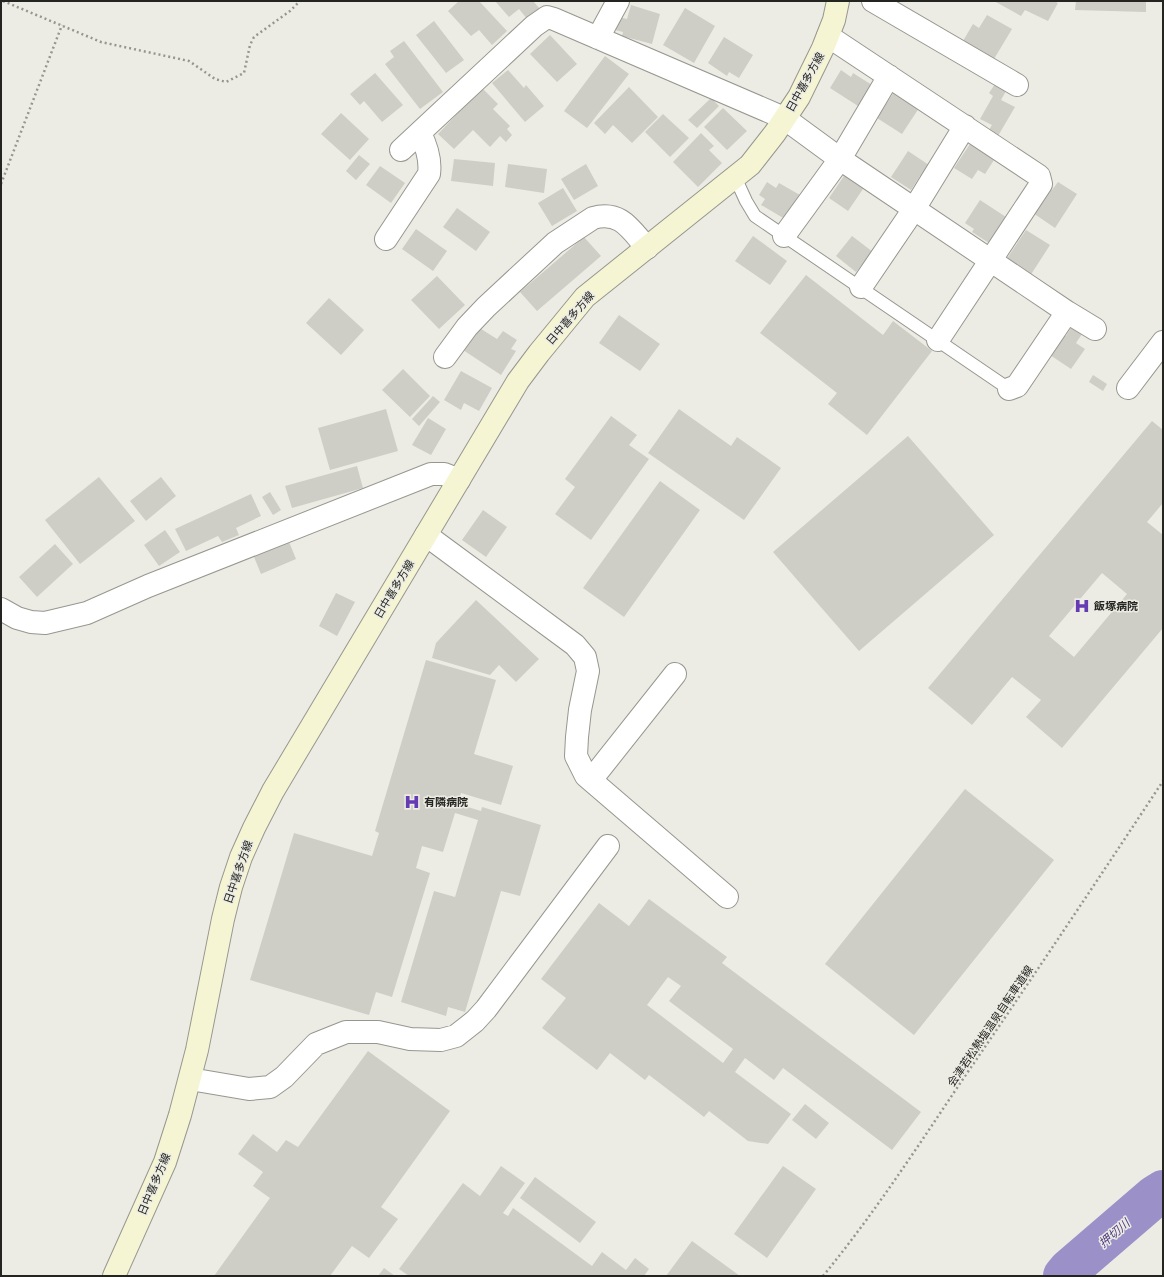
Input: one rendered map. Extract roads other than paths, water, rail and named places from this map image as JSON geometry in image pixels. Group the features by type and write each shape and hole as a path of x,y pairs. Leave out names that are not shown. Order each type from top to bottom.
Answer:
{"main road":[{"name":"日中喜多方線","path":"114,1276 165,1162 197,1050 223,919 231,887 250,835 272,791 518,381 585,297 750,165 799,97 828,36 834,20 838,1"}],"street":[{"path":"598,38 618,1"},
{"path":"872,1 1017,85"},
{"path":"401,150 534,26 547,17 784,118 840,159 1067,312 1095,329"},
{"path":"828,36 1039,176 1041,184 938,340"},
{"path":"784,236 840,159 889,76"},
{"path":"861,288 914,209 965,126"},
{"path":"386,239 429,174 430,165 425,143 420,133"},
{"path":"445,357 466,327 486,307 555,244 593,218 600,216 612,216 620,220 626,224 647,248"},
{"path":"1009,388 1017,386 1067,312"},
{"path":"1128,388 1163,342"},
{"path":"1,609 17,618 31,622 45,623 87,613 148,586 431,474 444,474 459,480"},
{"path":"426,535 575,645 585,657 588,671 580,710 576,756 586,776 727,897"},
{"path":"591,780 675,674"},
{"path":"190,1078 249,1089 270,1087 284,1077 316,1044 346,1032 378,1032 410,1039 441,1040 456,1036 476,1021 486,1009 608,846"}],"lane":[{"path":"735,177 755,216 1009,388"}],"waterway":[{"name":"押切川","path":"1064,1276 1069,1270 1155,1196 1163,1191"}],"place":[{"name":"飯塚病院","path":"1082,606"},
{"name":"有隣病院","path":"412,802"}]}
